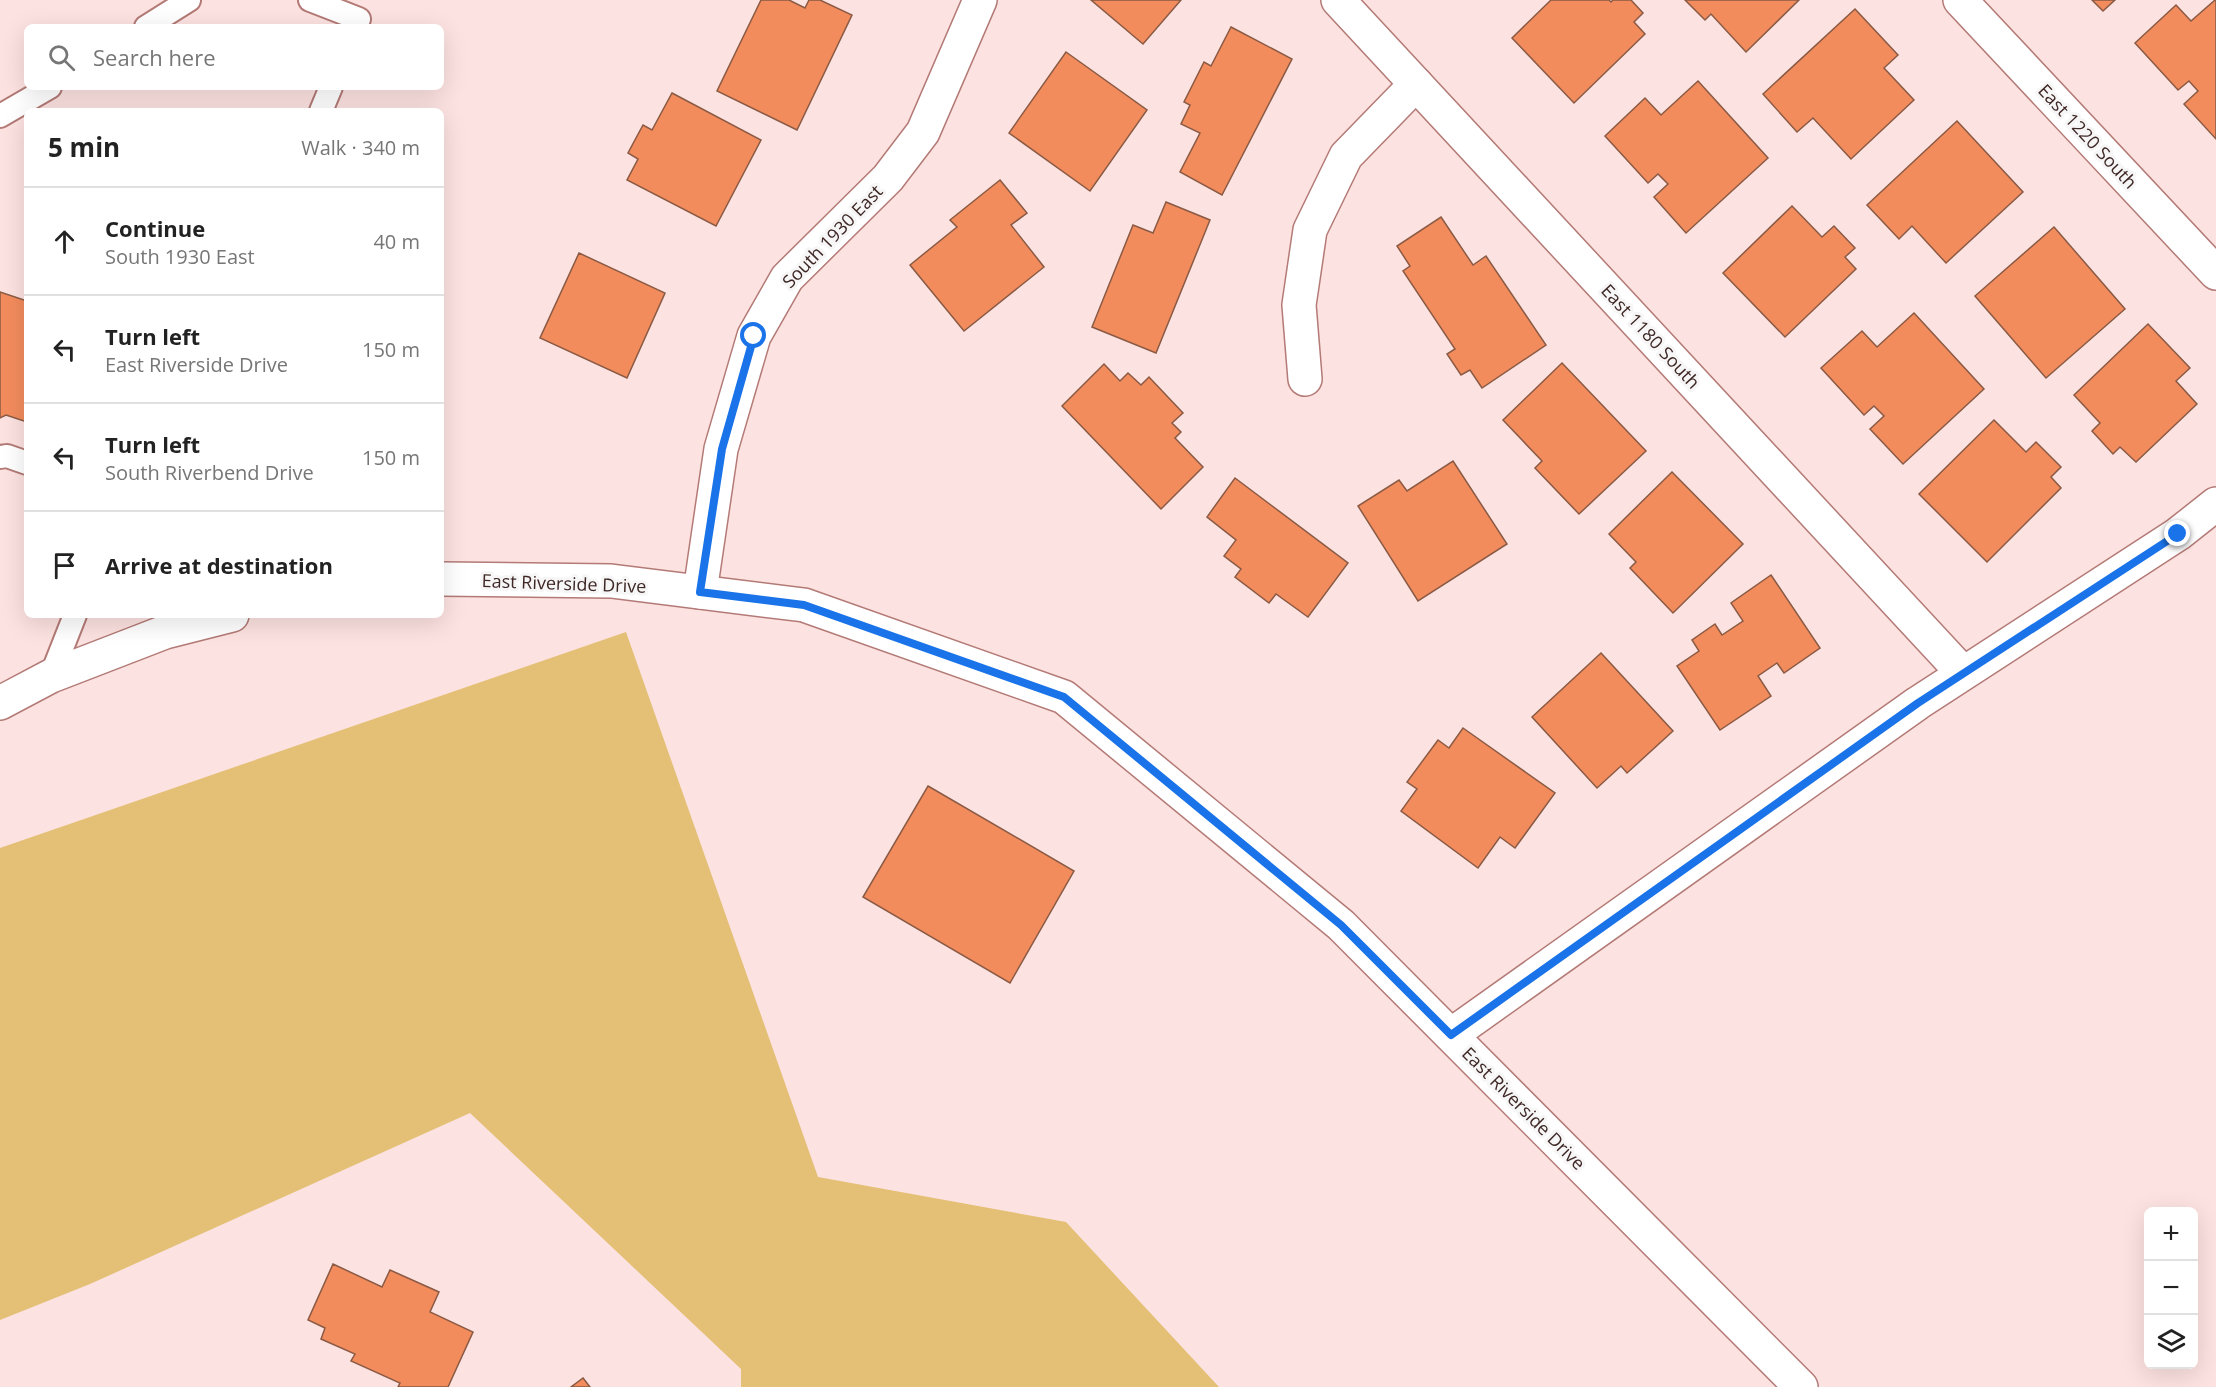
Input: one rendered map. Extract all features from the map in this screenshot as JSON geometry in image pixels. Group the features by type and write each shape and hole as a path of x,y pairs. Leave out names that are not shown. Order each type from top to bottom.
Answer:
{"street":[{"name":"South 1930 East","path":"700,592 722,449 754,336 787,278 888,178 923,132 980,0"},
{"name":"East 1180 South","path":"1338,0 1963,673"},
{"name":"East 1220 South","path":"1960,0 2216,273"},
{"path":"1305,379 1299,305 1310,230 1346,156 1416,84"},
{"path":"1451,1035 1898,717 2178,534 2216,504"},
{"name":"East Riverside Drive","path":"444,579 611,581 804,605 1064,697 1341,925 1802,1387"},
{"path":"0,703 51,676 165,632 220,618"}],"lane":[{"path":"151,24 189,0"},
{"path":"310,0 359,19 357,24"},
{"path":"0,116 45,90"},
{"path":"322,108 330,90"},
{"path":"0,457 8,456 24,462"},
{"path":"51,676 74,618"}],"shaded area":[{"path":"626,632 818,1177 1066,1222 1219,1387 741,1387 741,1369 470,1113 90,1284 0,1320 0,848"}],"building":[{"path":"761,0 789,0 805,8 809,0 820,0 852,15 797,130 717,91"},
{"path":"1091,0 1181,0 1143,44"},
{"path":"1551,0 1609,0 1611,2 1631,0 1643,13 1634,22 1645,34 1574,103 1512,38"},
{"path":"1685,0 1799,0 1746,52 1711,14 1705,20"},
{"path":"2092,0 2115,0 2103,11"},
{"path":"2215,0 2216,139 2184,104 2198,91 2189,81 2178,90 2135,43 2176,5 2191,21"},
{"path":"1855,9 1898,55 1884,68 1914,100 1851,159 1813,118 1797,132 1763,94"},
{"path":"1231,27 1292,59 1222,195 1180,172 1200,133 1181,124 1190,105 1184,102 1204,62 1211,66"},
{"path":"1066,52 1147,110 1090,191 1009,133"},
{"path":"1698,81 1768,158 1686,233 1654,197 1668,184 1658,174 1648,183 1605,136 1645,98 1661,115"},
{"path":"672,93 761,140 716,226 627,180 638,159 628,153 643,125 652,130"},
{"path":"1957,121 2023,192 1946,263 1912,226 1899,239 1867,205"},
{"path":"1000,180 1027,213 1011,225 1044,267 964,331 910,265 957,227 950,220"},
{"path":"1166,202 1210,220 1156,353 1092,327 1133,225 1153,233"},
{"path":"1792,206 1822,237 1834,226 1855,248 1845,257 1856,269 1785,337 1723,273"},
{"path":"1441,217 1473,265 1486,256 1546,345 1482,388 1470,370 1461,375 1447,354 1455,349 1403,271 1410,266 1397,246"},
{"path":"2054,227 2125,309 2046,378 1975,296"},
{"path":"579,253 665,293 627,378 540,338"},
{"path":"0,292 24,300 24,421 6,415 0,418"},
{"path":"1914,313 1984,389 1903,464 1870,429 1884,416 1874,406 1864,415 1821,368 1862,331 1877,347"},
{"path":"2148,324 2190,368 2176,381 2197,404 2136,462 2120,447 2113,454 2092,431 2100,423 2074,395"},
{"path":"1562,363 1646,451 1579,514 1535,468 1542,461 1503,420"},
{"path":"1104,364 1120,381 1128,373 1141,385 1149,377 1183,413 1172,423 1181,432 1175,438 1203,467 1161,509 1062,406"},
{"path":"1994,420 2026,452 2036,442 2061,467 2051,477 2061,488 1987,562 1919,494"},
{"path":"1453,461 1507,544 1418,601 1358,506 1399,480 1407,491"},
{"path":"1672,472 1743,544 1673,613 1630,568 1636,562 1609,534"},
{"path":"1235,478 1348,563 1308,617 1276,594 1269,603 1235,577 1241,569 1224,556 1236,540 1207,517"},
{"path":"1771,575 1820,648 1784,673 1777,663 1758,676 1771,696 1720,730 1677,666 1699,651 1692,640 1715,624 1722,635 1743,621 1731,603"},
{"path":"1601,653 1673,731 1627,773 1621,766 1597,788 1532,717"},
{"path":"1463,728 1555,793 1515,848 1500,837 1478,868 1401,811 1417,789 1407,782 1438,740 1449,748"},
{"path":"928,786 1074,871 1010,983 863,897"},
{"path":"333,1264 382,1287 390,1270 439,1292 430,1312 473,1332 448,1387 398,1387 400,1383 351,1361 355,1354 321,1339 325,1328 308,1320"},
{"path":"583,1378 590,1387 571,1387"}],"route":[{"path":"754,336 722,449 700,592 804,605 1064,697 1341,925 1451,1035 1918,703 2178,534"}]}
